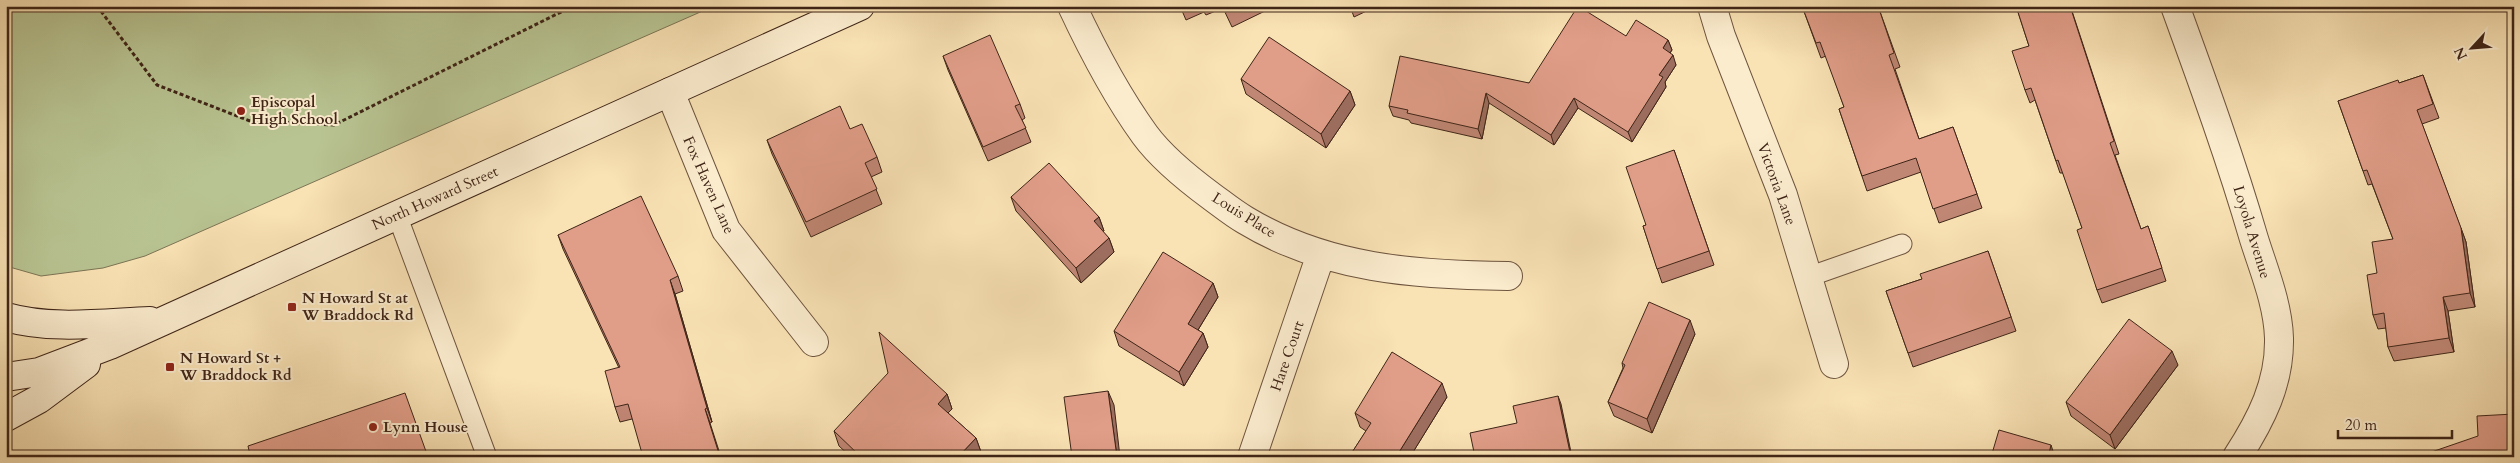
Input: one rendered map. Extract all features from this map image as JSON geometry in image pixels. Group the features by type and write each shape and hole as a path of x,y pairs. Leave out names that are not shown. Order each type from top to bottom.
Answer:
{"street":[{"name":"North Howard Street","path":"6,377 39,372 110,345 860,6"},
{"name":"Louis Place","path":"1072,6 1100,64 1145,136 1187,178 1244,220 1279,238 1321,254 1380,269 1448,275 1508,276"},
{"name":"Victoria Lane","path":"1712,6 1783,194 1834,364"},
{"name":"Loyola Avenue","path":"2175,6 2239,187 2276,315 2279,338 2276,368 2269,398 2256,427 2237,457"},
{"name":"Fox Haven Lane","path":"670,92 726,230 814,342"},
{"name":"Hare Court","path":"1252,457 1321,254"},
{"path":"6,317 23,322 57,324 161,321"},
{"path":"6,417 39,399 110,345"}],"lane":[{"path":"397,215 487,457"},
{"path":"1808,277 1902,244"}],"path":[{"path":"97,6 157,85 250,121 334,125 573,6"}],"green space":[{"name":"Episcopal High School","path":"6,6 714,6 145,256 103,268 41,276 6,266"}],"building":[{"path":"1224,6 1240,6 1226,12"},
{"path":"1578,6 1626,36 1636,20 1668,40 1663,48 1673,55 1659,75 1663,77 1628,132 1574,98 1551,135 1486,93 1478,129 1407,113 1408,110 1389,106 1400,56 1529,83"},
{"path":"1802,6 1878,6 1894,53 1889,55 1919,139 1953,127 1977,194 1933,209 1916,158 1862,176 1839,109 1844,107 1820,42 1816,43"},
{"path":"2016,6 2070,6 2114,141 2110,143 2141,229 2148,226 2162,268 2097,290 2077,230 2082,228 2058,160 2056,161 2031,88 2025,90 2012,51 2029,46"},
{"path":"990,35 1020,104 1015,106 1026,128 983,147 943,56"},
{"path":"1269,37 1350,91 1321,134 1241,79"},
{"path":"2423,75 2433,104 2417,110 2461,228 2470,293 2443,297 2449,338 2388,347 2384,313 2373,315 2367,275 2377,273 2372,242 2393,239 2367,170 2363,171 2338,101 2398,80 2399,83"},
{"path":"840,106 850,129 862,124 877,157 865,163 877,189 806,222 767,140"},
{"path":"1674,150 1709,251 1657,269 1643,226 1646,225 1626,167"},
{"path":"1049,163 1099,217 1094,221 1109,238 1076,268 1011,197"},
{"path":"641,196 678,276 670,280 720,457 643,457 628,404 615,407 605,371 620,367 558,235"},
{"path":"1988,251 2011,317 1908,353 1886,291 1922,279 1920,274"},
{"path":"1163,252 1213,283 1188,324 1203,333 1179,372 1114,331"},
{"path":"1649,302 1690,320 1647,419 1608,402 1625,365 1622,363"},
{"path":"2129,319 2172,351 2110,435 2066,402"},
{"path":"879,332 947,394 938,404 976,438 958,457 944,457 939,452 934,457 861,457 834,431 888,373"},
{"path":"1392,352 1442,383 1396,457 1356,457 1351,454 1371,423 1355,413"},
{"path":"1108,391 1117,457 1072,457 1064,397"},
{"name":"Lynn House","path":"405,393 428,457 245,457 250,455 248,446"},
{"path":"1558,396 1571,457 1475,457 1470,433 1517,423 1513,406"},
{"path":"2514,414 2514,457 2417,457 2478,436 2477,416"},
{"path":"1999,430 2051,445 2048,457 1991,457"}],"place":[{"name":"Episcopal High School","path":"241,111"},
{"name":"N Howard St at W Braddock Rd","path":"292,307"},
{"name":"N Howard St + W Braddock Rd","path":"170,367"},
{"name":"Lynn House","path":"373,427"}]}
